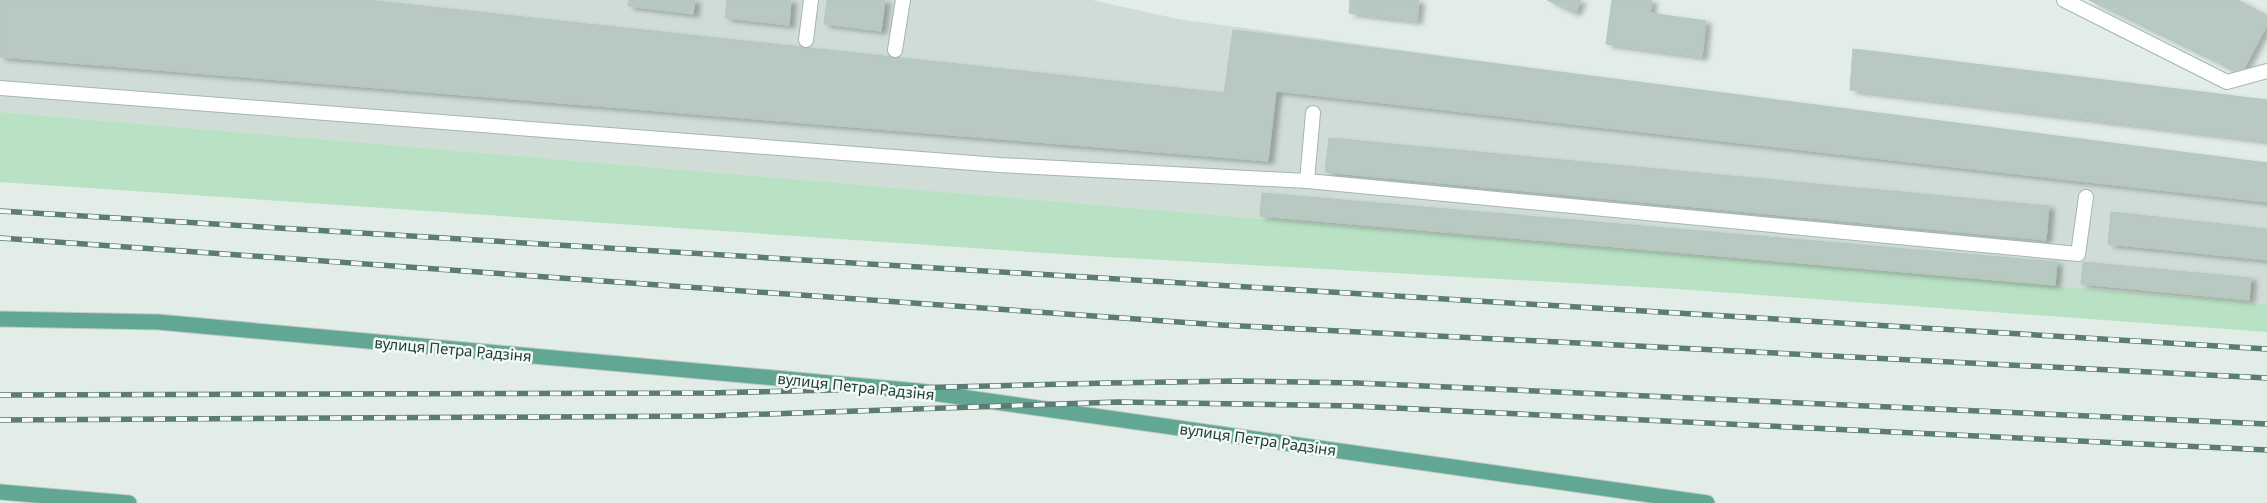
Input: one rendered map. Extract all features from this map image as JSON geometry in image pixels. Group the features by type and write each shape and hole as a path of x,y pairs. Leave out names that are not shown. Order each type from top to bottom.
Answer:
{"main road":[{"name":"вулиця Петра Радзіня","path":"0,319 158,322 918,391 1707,503"},
{"path":"0,492 129,503"}],"lane":[{"path":"806,40 811,0"},
{"path":"895,50 903,0"},
{"path":"2064,0 2227,82 2267,72"},
{"path":"0,88 1000,165 1307,181 2078,254 2086,197"},
{"path":"1307,181 1313,113"}],"shaded area":[{"path":"0,0 1092,0 1178,19 2267,170 2267,304 0,112"}],"green space":[{"path":"0,112 2267,304 2267,332 1678,289 1091,256 0,182"}],"building":[{"path":"0,0 367,0 1224,93 1233,30 2267,163 2267,202 1276,91 1268,161 0,57"},
{"path":"629,0 695,0 693,14 628,6"},
{"path":"727,0 791,0 789,25 725,18"},
{"path":"827,0 885,0 881,31 824,24"},
{"path":"1350,0 1419,0 1417,21 1349,13"},
{"path":"1547,0 1581,0 1575,13"},
{"path":"1612,0 1652,0 1650,13 1706,21 1702,57 1606,44"},
{"path":"2089,0 2238,0 2267,16 2267,25 2241,74"},
{"path":"1853,49 2267,100 2267,141 1850,90"},
{"path":"1329,138 2049,206 2046,240 1325,172"},
{"path":"1262,193 2057,262 2055,285 1260,216"},
{"path":"2111,212 2267,229 2267,260 2108,244"},
{"path":"2083,262 2251,278 2249,300 2081,284"}],"railway":[{"path":"0,211 2267,349"},
{"path":"0,238 1221,325 2267,378"},
{"path":"0,395 709,393 1236,381 1357,383 2267,424"},
{"path":"0,420 709,416 1118,402 1353,406 2267,450"}]}
